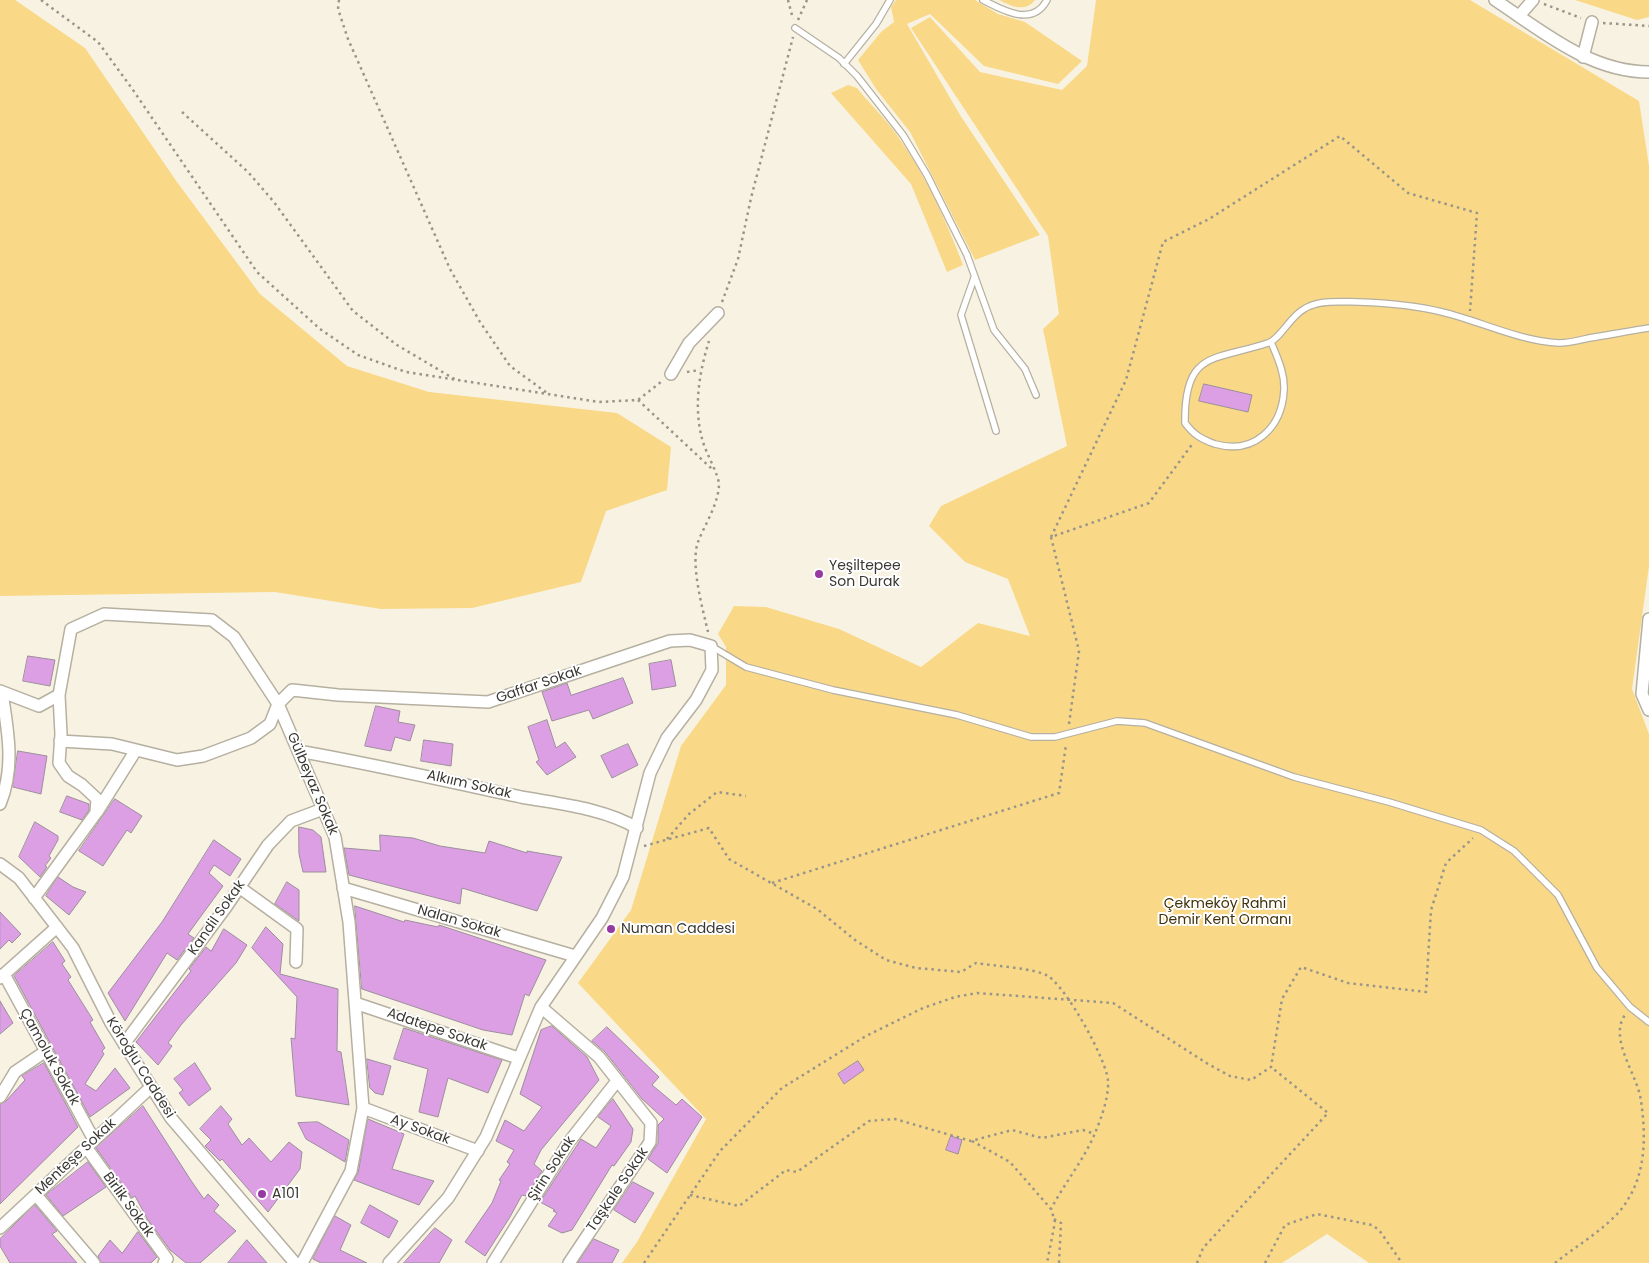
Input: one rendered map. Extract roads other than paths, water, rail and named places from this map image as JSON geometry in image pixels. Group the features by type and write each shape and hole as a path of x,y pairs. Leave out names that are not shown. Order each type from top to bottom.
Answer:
{"street":[{"path":"1495,0 1583,57 1615,68 1649,72"},
{"path":"1519,16 1533,0"},
{"path":"1583,57 1592,22"},
{"path":"671,374 689,343 718,313"},
{"name":"Gülbeyaz Sokak","path":"59,695 71,629 104,614 212,620 234,637 278,704 335,837 349,922 363,1108 350,1171 302,1263"},
{"path":"1649,619 1642,694 1649,710"},
{"name":"Gaffar Sokak","path":"278,704 292,690 338,695 488,702 670,641 690,640 711,646"},
{"path":"389,1263 448,1198 478,1151 486,1137 541,1007 606,909 623,877 650,773 667,738 696,700 712,670 711,646"},
{"path":"0,804 6,788 10,749 1,692 39,706 59,695 59,762 68,776 82,785 97,799 96,813"},
{"path":"60,741 112,744 177,760 204,756 250,738 270,724 278,704"},
{"path":"34,898 96,813 136,750"},
{"name":"Alkıım Sokak","path":"298,751 388,767 544,800 622,819 637,828"},
{"name":"Kandil Sokak","path":"124,1044 240,887 268,845 291,821 323,809"},
{"name":"Köroğlu Caddesi","path":"0,864 19,878 73,948 124,1044 171,1118 295,1263"},
{"path":"240,887 297,929 296,962"},
{"name":"Nalan Sokak","path":"343,888 575,956"},
{"path":"2,976 56,927"},
{"name":"Çamoluk Sokak","path":"2,976 46,1051 90,1144"},
{"name":"Adatepe Sokak","path":"355,1002 518,1058"},
{"name":"Taşkale Sokak","path":"541,1007 598,1057 651,1123 650,1142 569,1263"},
{"path":"0,1097 15,1072 46,1051"},
{"name":"Şirin Sokak","path":"493,1263 569,1142 617,1081"},
{"name":"Menteşe Sokak","path":"0,1228 151,1087"},
{"name":"Ay Sokak","path":"363,1108 478,1151"},
{"name":"Birlik Sokak","path":"90,1144 167,1259 164,1263"},
{"path":"36,1195 94,1263"}],"lane":[{"path":"844,64 876,24 890,0"},
{"path":"984,0 1022,16 1033,15 1043,9 1047,0"},
{"path":"796,28 839,58 857,76 903,135 932,184 966,255 994,330 1025,369 1036,395"},
{"path":"974,278 961,315 996,431"},
{"path":"1271,342 1284,376 1285,389 1282,405 1270,430 1262,438 1240,447 1227,447 1197,438 1185,423 1188,389 1194,374 1204,363 1217,356 1271,342 1296,313 1311,305 1350,302 1398,303 1470,320 1539,340 1561,343 1649,328"},
{"path":"711,646 746,667 833,690 957,715 1031,737 1055,737 1117,721 1144,723 1294,777 1389,802 1481,830 1514,851 1558,896 1597,968 1630,1007 1649,1022"}],"place":[{"name":"Yeşiltepee Son Durak","path":"819,574"},
{"name":"Numan Caddesi","path":"611,929"},
{"name":"A101","path":"262,1194"}],"park label":[{"name":"Çekmeköy Rahmi Demir Kent Ormanı","path":"1225,912"}]}
